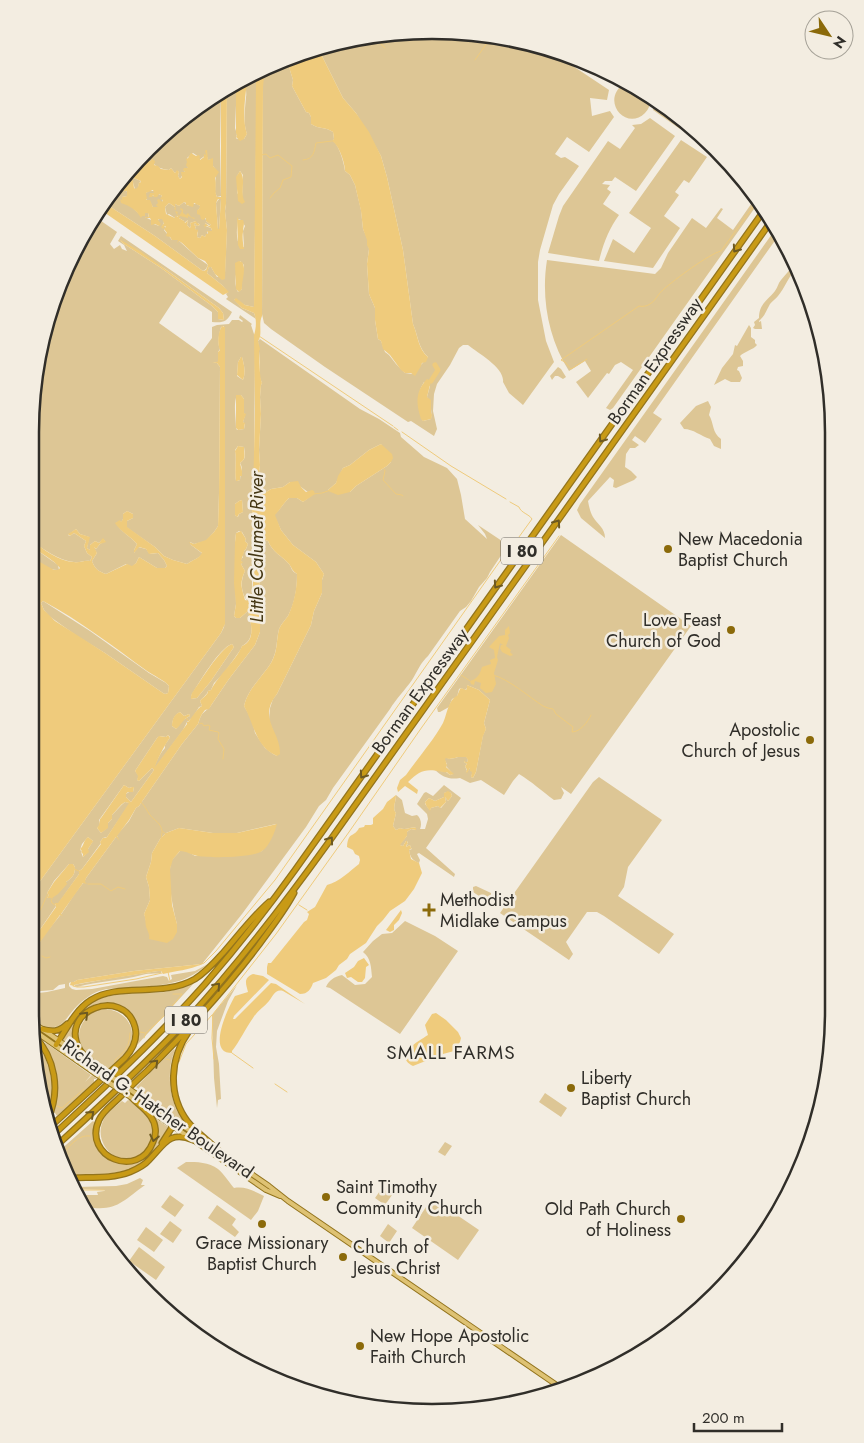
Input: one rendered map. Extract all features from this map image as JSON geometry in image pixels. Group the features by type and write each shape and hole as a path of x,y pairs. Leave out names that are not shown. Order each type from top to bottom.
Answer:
{"highway":[{"name":"Borman Expressway","path":"58,1131 177,1015 221,965 279,892 760,216"},
{"name":"Borman Expressway","path":"61,1141 134,1074 184,1022 246,952 302,880 767,227"},
{"path":"132,1098 152,1118 155,1124 155,1138 143,1156 130,1161 117,1160 105,1154 97,1141 97,1128 102,1115 200,1016 267,934 289,904 302,880"},
{"path":"57,1043 73,1018 90,1000 109,993 177,987 196,978 212,966 262,908 279,892"},
{"path":"55,1122 124,1058 133,1047 136,1040 136,1032 132,1020 122,1010 109,1005 92,1008 84,1014 76,1029 79,1048 100,1069"},
{"path":"200,1016 179,1047 173,1080 174,1091 181,1111 187,1121 219,1151"},
{"path":"42,1029 56,1031 73,1018"},
{"path":"41,1045 47,1054 54,1075 54,1101 51,1110"},
{"path":"155,1153 175,1124"},
{"path":"76,1178 128,1173 144,1165 169,1139 184,1136 193,1140"}],"main road":[{"name":"Richard G. Hatcher Boulevard","path":"42,1029 96,1074 219,1151 269,1186 282,1198"},
{"name":"Richard G. Hatcher Boulevard","path":"40,1034 100,1069 135,1093 193,1140 266,1190 282,1198 555,1384"}],"shaded area":[{"path":"432,39 483,42 534,52 572,65 609,90 607,100 590,98 592,116 610,111 614,117 589,152 567,137 555,154 561,158 565,157 579,166 553,205 538,262 538,300 546,341 554,362 523,405 509,393 500,371 495,366 468,345 463,345 459,348 437,384 434,394 433,411 437,429 434,436 411,421 408,422 325,367 264,323 262,314 263,77 289,66 293,80 292,86 306,112 311,117 311,124 333,132 333,141 339,150 345,171 350,175 355,185 363,229 368,240 369,294 375,308 378,339 381,341 385,352 405,373 413,374 428,357 420,346 413,324 403,250 381,156 356,113 343,98 321,55 355,46 381,42","holes":["424,382 430,386 427,397 431,408 431,419 423,421 419,406 419,396"]},
{"path":"257,80 254,307 234,299 242,308 254,313 256,319 226,299 228,292 207,273 210,266 217,277 225,275 227,230 225,211 227,96 237,90 236,138 244,139 247,134 245,121 245,86","holes":["240,171 243,175 242,199 237,193 237,176","238,219 245,226 243,231 244,247 241,248 237,238","240,261 244,265 242,289 238,292 235,281"]},
{"path":"621,87 629,91 649,105 648,109 638,118 630,119 623,116 615,105 614,98"},
{"path":"221,100 221,196 217,197 215,192 216,170 213,166 213,159 208,160 206,153 206,155 194,162 194,165 188,161 195,161 193,157 197,160 199,157 193,153 187,158 188,169 180,179 178,176 179,172 175,173 171,168 169,170 161,168 151,161 147,161 173,136"},
{"path":"653,107 680,129 653,110"},
{"path":"650,118 675,136 636,191 615,177 612,181 605,181 602,184 610,185 607,189 611,192 603,204 619,215 607,237 599,261 548,253 563,206 608,141 620,149 635,128 632,125 641,124"},
{"path":"681,140 707,157 689,183 684,180 675,192 679,195 664,216 680,228 653,268 604,261 613,239 634,253 651,228 629,213"},
{"path":"132,178 141,181 138,189 142,185 141,182 143,181 145,184 145,187 140,192 141,195 135,188 133,182 127,184"},
{"path":"124,188 127,196 122,197 131,198 130,200 134,204 132,206 142,216 144,213 148,213 149,218 145,217 151,220 151,223 159,226 158,220 161,218 155,214 161,213 164,222 162,227 166,227 164,230 172,240 178,240 208,265 206,269 203,271 110,207"},
{"path":"154,191 151,195 156,197 158,194 161,195 161,207 153,207 146,199 146,193"},
{"path":"221,199 218,229 216,203"},
{"path":"184,202 188,206 191,202 200,206 197,211 205,214 206,221 211,226 205,223 205,226 211,228 212,232 207,231 208,235 205,237 202,235 200,238 197,237 198,232 194,225 195,223 197,226 200,225 196,221 190,223 190,228 187,225 188,220 184,223 178,216 175,218 169,214 167,215 165,207 169,203 175,207 175,204 179,206"},
{"path":"751,203 755,208 613,408 610,410 606,408 633,370 621,362 615,365 609,374 607,373 588,398 576,382 591,371 585,361 569,371 551,331 545,288 547,260 655,274 661,268 668,253 692,218 706,228 721,208 723,209 717,218 733,230"},
{"path":"101,221 117,232 110,244 114,249 120,245 122,249 127,251 124,245 118,241 121,236 232,312 224,321 212,322 212,312 180,291 159,323 201,353 212,338 212,327 229,324 232,320 242,322 239,318 240,315 252,324 255,337 255,354 252,595 251,599 247,601 242,591 242,579 245,571 240,561 248,544 242,532 239,531 236,533 235,542 236,604 234,616 240,618 248,611 251,635 224,673 214,683 211,690 200,701 202,706 199,707 193,717 187,722 155,768 157,760 170,737 168,735 157,738 135,771 139,776 137,780 139,781 152,768 154,770 131,802 126,797 126,794 133,792 134,787 129,788 124,785 99,820 100,825 97,828 101,833 108,827 112,815 125,802 130,803 107,837 103,838 79,871 79,874 58,904 55,904 56,906 39,931 39,883 224,627 224,326 221,327 219,335 220,349 218,352 218,362 213,363 217,363 220,367 218,526 206,541 194,544 190,542 191,545 203,554 187,564 164,556 155,547 126,527 127,521 133,518 133,514 127,511 123,514 121,523 120,521 116,523 137,544 134,553 138,547 146,549 150,554 158,553 167,566 165,568 157,568 139,557 132,567 126,564 106,574 101,572 94,566 92,561 97,553 92,546 96,549 105,541 103,539 99,543 95,541 90,545 90,550 87,548 89,537 80,534 76,529 68,535 70,536 74,533 86,541 84,546 87,553 92,557 90,561 68,561 39,546 39,432 42,381 46,355 52,330 69,282 79,258","holes":["120,240 165,269 219,308 223,313 224,320 218,319 218,312 212,306 161,268","242,357 245,371 243,380 237,376 238,362","237,395 241,395 244,399 245,415 244,429 237,430 235,411","238,446 244,447 245,456 240,463 242,472 240,480 237,481 235,477 235,450","242,500 243,512 238,517 235,515 235,504","232,644 234,647 197,698 191,699 204,675 227,647","180,712 184,716 189,714 190,716 183,720 176,729 172,726 173,719","88,837 93,841 88,852 83,857 80,850","69,864 73,864 75,867 73,876 58,893 47,898 49,895 47,893 54,881"]},
{"path":"215,231 219,238 211,237 209,235"},
{"path":"772,234 775,240 653,413 662,419 645,443 635,436 632,440 639,445 635,448 630,448 626,454 625,467 637,477 616,488 613,487 614,480 610,477 588,501 592,515 603,529 605,538 581,518 577,510"},
{"path":"790,269 792,274 759,321 761,321 762,329 753,328 754,322 759,318 762,306 775,291"},
{"path":"749,325 751,337 757,345 740,356 743,366 738,367 737,370 742,378 740,382 731,382 725,379 714,385 722,368 733,354 735,345 737,346"},
{"path":"260,339 360,409 400,433 401,437 424,457 447,468 457,479 465,519 487,539 478,525 508,545 471,601 460,611 423,661 412,680 326,800 319,806 306,827 242,914 202,964 134,971 77,980 69,983 69,986 76,990 92,989 163,976 167,977 169,981 172,979 171,975 195,971 208,964 189,977 169,984 99,991 90,995 58,1026 40,1024 39,993 65,988 65,984 59,985 53,990 39,991 39,944 116,837 118,837 116,836 129,821 136,808 198,724 202,714 210,707 255,645 260,632 259,538 268,541 272,548 297,574 294,601 288,616 279,629 276,650 271,663 252,689 244,706 252,720 255,733 265,748 277,756 273,731 269,720 270,708 311,625 314,611 322,593 324,574 316,562 293,545 281,530 274,515 289,498 297,498 303,502 312,495 290,482 283,487 271,489 260,496 259,450 262,383 260,378 258,341","holes":["381,444 391,462 350,492 328,490 336,483 343,468","276,824 262,851 246,855 195,856 187,851 180,851 172,860 170,866 172,901 177,924 150,933 144,914 150,900 146,877 152,853 166,833 179,828 213,833 237,833"]},
{"path":"558,367 566,377 563,379 555,376 552,380 550,376"},
{"path":"708,401 711,407 709,415 716,434 721,439 721,449 714,446 710,439 694,431 684,429 680,423 696,406"},
{"path":"561,535 691,626 571,794 561,787 564,793 561,799 554,800 519,774 504,795 481,780 470,783 460,778 453,779 444,776 435,770 446,772 450,775 453,774 446,766 447,764 444,759 446,757 449,759 466,756 468,760 464,762 467,764 465,766 466,772 467,772 470,768 470,771 473,771 471,777 473,778 486,729 484,723 490,700 479,690 467,685 465,690 459,689 457,697 452,699 449,707 440,712 438,712 437,708"},
{"path":"39,552 58,565 59,570 48,568 39,562"},
{"path":"43,601 166,683 169,686 168,693 163,693 49,616 41,603"},
{"path":"599,777 662,820 628,867 624,887 618,896 674,934 659,954 604,916 597,912 587,912 566,942 573,954 569,960 500,913 593,782"},
{"path":"444,785 461,798 426,848 455,874 454,877 419,853 417,854 420,860 419,863 415,861 410,855 409,850 412,849 410,845 406,847 407,841 403,846 399,845 407,836 407,832 411,829 416,830 416,828 400,828 396,830 393,826 396,813 394,807 396,795 402,800 405,813 418,816 421,822 420,829 425,829 428,819 427,814 417,804 426,792 433,796","holes":["444,793 451,793 452,796 448,801 445,797 446,802 441,808 438,806 430,810 425,804 429,798 435,801 444,797"]},
{"path":"476,886 491,893 491,900 488,902 473,892 473,887"},
{"path":"405,921 435,936 458,951 400,1034 326,987 332,979 342,975 355,985 365,984 372,977 369,960 363,952 382,934 392,933"},
{"path":"161,971 161,973 77,987 74,985 112,978"},
{"path":"194,983 137,1045 137,1027 131,1015 119,1006 104,1002 90,1007 81,1016 74,1033 76,1049 64,1041 64,1037 79,1014 93,1002 113,995 165,992"},
{"path":"237,985 228,1001 217,1031 216,1047 221,1099 218,1100 217,1108 212,1015"},
{"path":"98,1009 106,1009 121,1014 130,1025 132,1033 128,1049 109,1069 92,1058 80,1043 79,1032 81,1026 88,1016"},
{"path":"46,1043 91,1075 85,1082 92,1075 97,1079 94,1079 94,1083 57,1116 55,1113 53,1114 57,1096 55,1069 44,1044"},
{"path":"174,1049 170,1072 172,1095 176,1109 187,1126 136,1087"},
{"path":"41,1051 50,1075 50,1103 46,1088"},
{"path":"545,1093 567,1108 561,1117 539,1102"},
{"path":"128,1100 146,1115 151,1124 152,1137 150,1144 141,1154 128,1159 115,1156 109,1152 102,1141 101,1128 106,1115 122,1101 125,1103"},
{"path":"155,1118 168,1127 157,1146 150,1155 134,1168 113,1173 75,1175 64,1147 93,1121 95,1123 95,1141 101,1154 113,1161 127,1164 140,1160 151,1152 157,1138"},
{"path":"445,1142 452,1146 445,1156 438,1152"},
{"path":"186,1162 199,1162 211,1165 220,1171 234,1188 246,1188 264,1196 258,1211 251,1220 177,1168"},
{"path":"140,1178 143,1180 141,1185 145,1185 119,1204 105,1208 91,1207 84,1194 98,1195 97,1192 105,1190 81,1189 80,1187 116,1186 127,1184"},
{"path":"382,1188 392,1195 385,1205 375,1198"},
{"path":"170,1195 184,1205 175,1217 161,1207"},
{"path":"432,1198 479,1230 458,1260 412,1228"},
{"path":"217,1205 236,1219 232,1225 239,1232 235,1237 208,1218"},
{"path":"170,1221 182,1230 173,1243 160,1234"},
{"path":"388,1224 397,1231 389,1243 380,1236"},
{"path":"146,1227 163,1240 154,1252 137,1240"},
{"path":"139,1247 165,1267 156,1280 129,1261"}],"water":[{"path":"321,55 343,98 369,132 381,156 403,250 413,324 420,346 428,357 426,362 422,363 415,376 401,370 383,349 381,341 378,339 375,308 369,294 367,264 369,249 363,229 355,185 350,175 345,171 341,154 332,141 334,139 333,132 311,124 309,113 306,112 292,86 293,80 289,67"},
{"path":"264,76 262,316 258,341 262,383 259,450 260,496 271,489 298,481 306,492 314,491 315,494 303,502 297,498 289,498 275,515 281,530 293,545 316,562 324,574 322,593 314,611 311,625 271,703 269,718 279,746 280,754 277,756 264,747 256,735 244,706 252,689 273,659 279,629 288,616 293,601 297,574 272,548 268,541 259,538 260,632 255,645 209,709 205,710 202,714 198,724 136,808 117,836 120,841 116,837 86,878 85,882 87,884 83,883 61,914 63,916 60,915 39,944 39,931 56,907 55,903 58,903 79,874 79,871 101,844 100,842 103,838 107,837 129,803 125,802 120,806 112,815 108,828 101,833 97,828 100,819 124,785 129,788 134,787 133,792 126,794 126,797 131,802 154,770 152,768 139,781 137,780 138,776 135,771 157,738 168,735 170,738 161,752 155,767 187,722 202,706 200,701 211,690 251,635 248,611 240,618 234,616 236,604 234,583 236,533 241,531 248,544 241,564 245,571 242,586 245,600 249,601 252,595 253,582 252,498 255,409 254,335 256,321 254,313 242,308 234,300 236,298 245,305 254,307 256,80"},
{"path":"247,85 244,115 247,134 240,141 236,137 236,90"},
{"path":"227,96 225,279 222,280 215,274 211,267 209,267 207,273 229,292 223,295 106,213 110,207 203,271 206,270 208,265 205,261 198,258 179,241 177,243 178,240 172,240 166,236 167,233 164,229 166,227 163,229 161,227 164,223 162,219 158,220 161,224 159,226 151,225 150,218 145,217 149,217 148,213 145,213 145,216 141,218 132,208 121,203 120,199 122,200 122,197 127,196 127,191 124,191 124,188 132,180 134,188 138,187 141,181 132,178 147,161 152,159 155,161 154,165 161,169 169,170 171,168 175,173 177,170 180,179 182,177 181,172 185,172 184,168 188,168 186,159 191,153 196,156 199,155 198,159 200,158 200,160 204,157 204,154 206,155 205,151 207,150 208,160 213,158 213,166 219,172 215,178 216,192 217,197 221,197 221,100","holes":["153,190 154,193 150,193 149,197 153,195 157,197 159,194 162,196 160,199 163,200 162,202 159,199 157,200 158,203 156,205 158,207 153,207 150,200 146,200 146,193","218,199 221,199 219,229 216,203","184,202 186,205 193,207 194,203 200,206 197,214 203,220 206,218 206,221 211,225 209,226 205,223 203,225 205,226 204,228 207,226 212,231 206,231 208,234 205,237 202,235 200,238 197,237 198,230 195,229 196,226 194,225 195,223 197,226 200,225 196,221 190,223 190,228 187,225 188,220 185,223 179,218 180,216 195,218 191,217 188,213 186,215 183,213 183,210 186,212 181,208 182,211 179,216 178,212 175,211 178,217 175,216 175,218 166,214 165,207 169,203 176,210 175,204 179,206"]},
{"path":"240,171 243,178 243,198 245,202 242,204 238,201 236,177"},
{"path":"237,217 244,222 244,249 240,249 238,245"},
{"path":"119,239 140,251 219,308 223,313 224,320 218,319 218,312 212,306"},
{"path":"242,262 244,268 242,289 239,292 236,289 235,263"},
{"path":"222,326 225,327 225,624 221,633 39,883 39,562 54,570 60,568 39,551 39,546 51,554 68,561 90,561 92,557 87,553 84,546 86,541 74,533 70,536 68,534 76,529 80,534 90,537 87,548 90,550 90,545 95,541 99,543 103,538 106,542 100,544 96,549 94,547 97,553 92,561 96,568 103,573 106,574 127,564 132,566 139,557 157,568 165,568 167,566 158,553 149,554 146,549 139,547 134,553 137,544 115,523 120,520 121,522 123,514 127,511 133,514 133,518 127,521 127,527 155,547 164,556 187,564 201,555 202,553 189,542 194,544 206,540 218,526 220,367 217,363 212,363 218,361 218,352 220,350 218,338","holes":["43,601 83,625 164,682 169,686 168,693 163,693 55,621 44,610 41,603"]},
{"path":"241,357 244,368 243,380 237,375 238,362"},
{"path":"427,379 431,381 427,397 431,400 432,415 431,419 423,421 419,414 418,398 420,389"},
{"path":"236,395 241,395 244,399 244,413 246,414 243,422 245,423 244,429 238,430 236,428"},
{"path":"381,444 392,454 393,458 387,466 350,492 338,495 328,491 336,483 343,468"},
{"path":"238,446 244,447 245,456 240,463 242,476 240,476 240,480 236,481 235,451"},
{"path":"242,500 243,512 237,517 235,515 235,504"},
{"path":"509,626 510,633 506,646 513,655 510,656 502,652 500,648 503,645 500,643 494,673 496,684 492,692 486,693 480,688 481,683 475,681 474,685 470,681 477,677 482,667 491,664 490,660 495,658 494,650 489,647 499,636 505,635 505,630"},
{"path":"232,644 234,647 211,681 197,698 191,699 192,693 222,651"},
{"path":"467,685 479,690 490,700 484,723 486,729 473,778 471,777 472,772 470,768 466,772 465,766 467,764 464,762 468,760 466,757 446,758 446,767 454,774 450,775 447,772 432,770 424,771 408,782 418,790 417,794 405,786 398,792 397,788 400,780 406,775 439,730 448,708 460,689 466,690"},
{"path":"180,712 184,716 189,714 190,716 176,729 172,726 172,722"},
{"path":"448,791 452,796 448,801 445,797 446,802 440,808 438,806 431,808 430,811 425,802 429,798 435,801 444,797 444,793"},
{"path":"396,795 394,807 396,813 393,826 396,830 400,828 416,828 416,830 411,829 407,832 407,836 400,845 403,846 407,841 406,847 410,845 412,848 409,850 411,859 419,863 422,873 405,901 390,911 366,943 350,954 326,978 313,983 309,991 300,994 267,974 268,963 271,963 307,920 309,914 307,912 315,907 327,885 340,879 359,864 359,856 347,847 350,837 359,828 373,824 373,818"},
{"path":"277,824 267,846 257,853 231,857 212,857 198,856 180,851 173,859 170,869 172,905 177,932 173,939 167,943 149,939 144,914 150,900 146,877 152,853 166,833 179,828 213,833 237,833"},
{"path":"88,837 94,840 88,849 89,852 83,857 80,849"},
{"path":"69,864 73,864 75,867 73,876 66,882 67,884 58,894 52,898 47,898 49,895 47,893 54,882"},
{"path":"401,910 402,913 394,925 394,930 390,932 386,930"},
{"path":"364,958 369,965 366,967 365,978 362,982 358,982 351,977 347,978 345,973"},
{"path":"202,964 163,974 161,971 158,971 74,986 70,985 71,982 77,980 134,971"},
{"path":"253,974 263,976 269,980 233,1019 271,983 276,984 305,1004 283,991 276,992 255,1016 232,1053 226,1052 220,1044 223,1022 235,996 248,992 246,979"},
{"path":"436,1013 458,1032 461,1038 460,1042 454,1051 413,1066 407,1062 406,1053 428,1035 425,1025 432,1014"}],"waterway":[{"path":"379,42 385,48"},
{"path":"475,60 487,43"},
{"path":"303,160 311,157 316,143 332,141"},
{"path":"261,155 266,154 270,158 278,155 292,166 291,177 283,180 280,188 270,198"},
{"path":"587,359 571,369 561,360 639,306 646,306 652,303 662,291 683,274 708,257 721,251 753,206"},
{"path":"259,336 393,426"},
{"name":"Little Calumet River","path":"431,381 438,370 435,365"},
{"path":"394,427 398,430"},
{"path":"402,432 451,466 506,499"},
{"path":"384,469 383,480 396,494 403,496"},
{"path":"313,494 328,491"},
{"path":"199,965 204,963 216,951 275,880 505,554 532,519 521,511 519,507 510,502"},
{"path":"214,1059 212,1038 213,1014 276,934 559,536"},
{"path":"461,675 470,681"},
{"path":"493,675 512,684 543,706 553,709 556,714 573,727 572,732 583,726 591,715"},
{"path":"186,718 189,721"},
{"path":"199,724 208,725 210,726 209,730 219,733 218,739 224,749 223,759"},
{"path":"141,802 166,834"},
{"path":"161,840 162,832"},
{"path":"74,869 79,871"},
{"path":"88,884 101,884 111,891 118,887 125,889"},
{"path":"39,912 48,894"},
{"path":"52,896 51,900 55,905"},
{"path":"299,905 307,910"},
{"path":"42,956 50,957"},
{"path":"168,972 170,981"},
{"path":"73,986 84,987 162,973"},
{"path":"144,1038 146,1033 164,1016 182,994 173,994"},
{"path":"179,1062 186,1044 212,1015"},
{"path":"140,1032 145,1033"},
{"path":"115,1063 115,1060 128,1045 130,1033"},
{"path":"232,1053 253,1068"},
{"path":"166,1059 170,1060"},
{"path":"275,1084 287,1092"},
{"path":"57,1106 62,1108 84,1089"},
{"path":"65,1151 81,1137 90,1136"},
{"path":"82,1190 104,1190"}],"place":[{"name":"New Macedonia Baptist Church","path":"668,549"},
{"name":"Love Feast Church of God","path":"731,630"},
{"name":"Apostolic Church of Jesus","path":"810,740"},
{"name":"Methodist Midlake Campus","path":"429,910"},
{"name":"Liberty Baptist Church","path":"571,1088"},
{"name":"Saint Timothy Community Church","path":"326,1197"},
{"name":"Old Path Church of Holiness","path":"681,1219"},
{"name":"Grace Missionary Baptist Church","path":"262,1224"},
{"name":"Church of Jesus Christ","path":"343,1257"},
{"name":"New Hope Apostolic Faith Church","path":"360,1346"}],"district":[{"name":"SMALL FARMS","path":"451,1052"}]}
